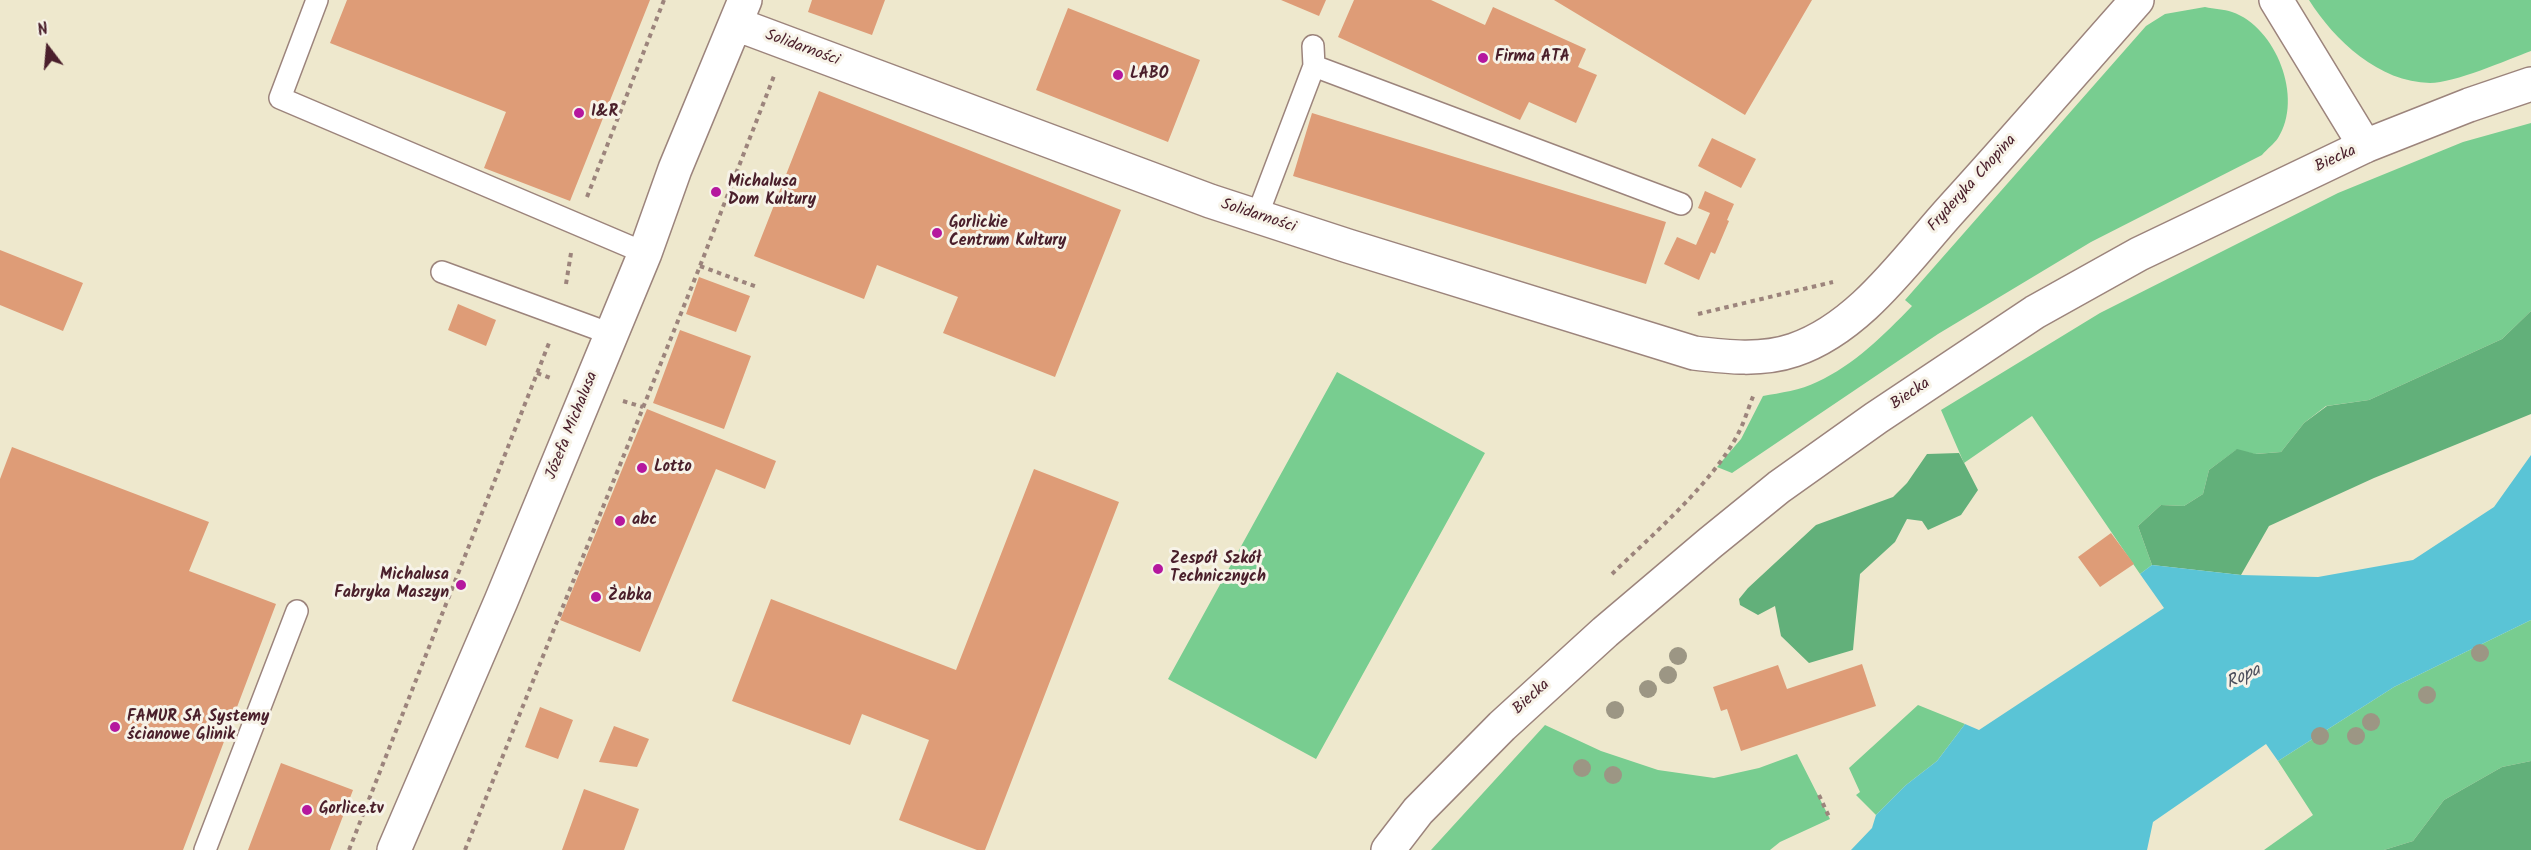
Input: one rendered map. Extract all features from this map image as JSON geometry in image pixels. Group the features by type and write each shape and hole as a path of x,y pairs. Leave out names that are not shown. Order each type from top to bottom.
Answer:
{"street":[{"name":"Fryderyka Chopina","path":"1794,350 1844,322 1880,288 2137,0"},
{"path":"2276,0 2365,146"},
{"name":"Solidarności","path":"740,12 786,44 1257,216 1694,353 1747,357 1794,350"},
{"name":"Józefa Michalusa","path":"394,850 501,601 645,253 675,168 740,12"},
{"name":"Biecka","path":"1388,850 1418,811 1502,726 1605,632 1779,487 1876,418 2035,312 2139,254 2365,146 2469,105 2531,84"}],"lane":[{"path":"317,0 280,98 645,253"},
{"path":"1257,216 1313,56 1681,204"},
{"path":"442,272 611,334"},
{"path":"206,850 297,611"}],"path":[{"path":"349,850 560,314 577,223 664,0"},
{"path":"465,850 700,266 786,44"},
{"path":"700,266 757,287"},
{"path":"1693,315 1823,286 1841,277"},
{"path":"1819,795 1830,819"}],"green space":[{"path":"2309,0 2531,0 2531,51 2453,79 2430,83 2411,81 2376,67 2360,57 2332,30"},
{"path":"2205,7 2229,11 2248,20 2273,48 2281,66 2288,104 2285,122 2278,138 2262,155 2091,242 1938,334 1732,473 1717,467 1741,439 1763,396 1804,387 1831,375 1891,328 1912,306 1905,300 2146,26 2165,14"},
{"path":"2531,123 2531,311 2502,339 2369,400 2326,406 2304,423 2281,452 2255,454 2236,450 2209,470 2203,494 2184,506 2161,505 2138,526 2152,565 2140,574 2032,416 1964,463 1941,410 2100,313 2338,193 2463,142"},
{"path":"2531,311 2531,414 2374,478 2269,526 2241,575 2152,565 2138,526 2161,505 2184,506 2203,494 2209,470 2237,449 2256,454 2281,452 2304,423 2327,406 2369,400 2502,339"},
{"path":"1337,372 1485,453 1316,759 1168,679"},
{"path":"1959,453 1978,490 1961,515 1928,530 1922,521 1907,519 1895,542 1860,574 1853,650 1809,663 1781,636 1775,606 1758,615 1740,605 1739,599 1748,588 1816,525 1893,497 1907,483 1927,454"},
{"path":"2531,620 2531,761 2502,767 2444,800 2413,841 2384,850 2264,850 2313,815 2278,761 2394,687"},
{"path":"1918,705 1965,724 1937,761 1906,785 1876,815 1856,795 1860,792 1849,768"},
{"path":"1545,725 1601,751 1658,770 1714,778 1759,768 1797,754 1830,819 1780,842 1770,850 1431,850"},
{"path":"2531,761 2531,850 2384,850 2413,841 2444,800 2502,767"}],"water":[{"name":"Ropa","path":"2531,455 2531,620 2394,687 2278,761 2266,744 2153,822 2147,850 1851,850 1872,828 1876,815 1906,785 1937,761 1965,724 1979,730 2164,608 2140,574 2152,565 2241,575 2318,577 2413,560 2494,507"}],"building":[{"path":"347,0 650,0 570,201 484,168 506,112 330,43"},
{"path":"812,0 885,0 872,35 808,12"},
{"path":"1281,0 1326,0 1319,16"},
{"name":"Firma ATA","path":"1354,0 1431,0 1485,25 1493,7 1586,49 1578,67 1597,75 1576,123 1529,102 1520,120 1338,37"},
{"path":"1554,0 1812,0 1745,115"},
{"name":"LABO","path":"1068,8 1200,60 1168,142 1036,90"},
{"name":"Gorlickie Centrum Kultury","path":"819,91 1121,210 1055,377 943,333 958,297 877,265 864,299 754,256"},
{"path":"1312,113 1666,222 1646,284 1293,176"},
{"path":"1712,138 1756,159 1741,188 1698,166"},
{"path":"1705,191 1734,204 1715,254 1711,252 1699,280 1664,264 1677,237 1696,245 1710,213 1698,208"},
{"path":"0,250 83,283 63,331 0,305"},
{"path":"699,277 750,296 736,332 686,314"},
{"path":"458,304 496,320 486,346 448,330"},
{"path":"680,330 751,356 724,429 653,403"},
{"path":"647,409 776,461 765,489 716,469 640,652 560,620"},
{"name":"FAMUR SA Systemy ścianowe Glinik","path":"12,447 209,522 189,571 276,604 183,850 0,850 0,479"},
{"path":"1034,469 1119,502 985,850 977,850 899,820 929,740 862,714 850,745 732,701 771,599 956,670"},
{"path":"2111,533 2134,564 2100,587 2078,557"},
{"path":"1862,664 1876,706 1741,751 1727,709 1721,711 1713,687 1778,665 1787,689"},
{"path":"540,707 573,720 558,759 525,747"},
{"path":"614,726 649,739 637,767 599,762"},
{"path":"281,763 353,790 330,850 248,850"},
{"path":"584,789 639,809 624,850 562,850"}],"place":[{"name":"Firma ATA","path":"1483,58"},
{"name":"LABO","path":"1118,75"},
{"name":"I&R","path":"579,113"},
{"name":"Michalusa Dom Kultury","path":"716,192"},
{"name":"Gorlickie Centrum Kultury","path":"937,233"},
{"name":"Lotto","path":"642,468"},
{"name":"abc","path":"620,521"},
{"name":"Zespół Szkół Technicznych","path":"1158,569"},
{"name":"Michalusa Fabryka Maszyn","path":"461,585"},
{"name":"Żabka","path":"596,597"},
{"name":"FAMUR SA Systemy ścianowe Glinik","path":"115,727"},
{"name":"Gorlice.tv","path":"307,810"}]}
